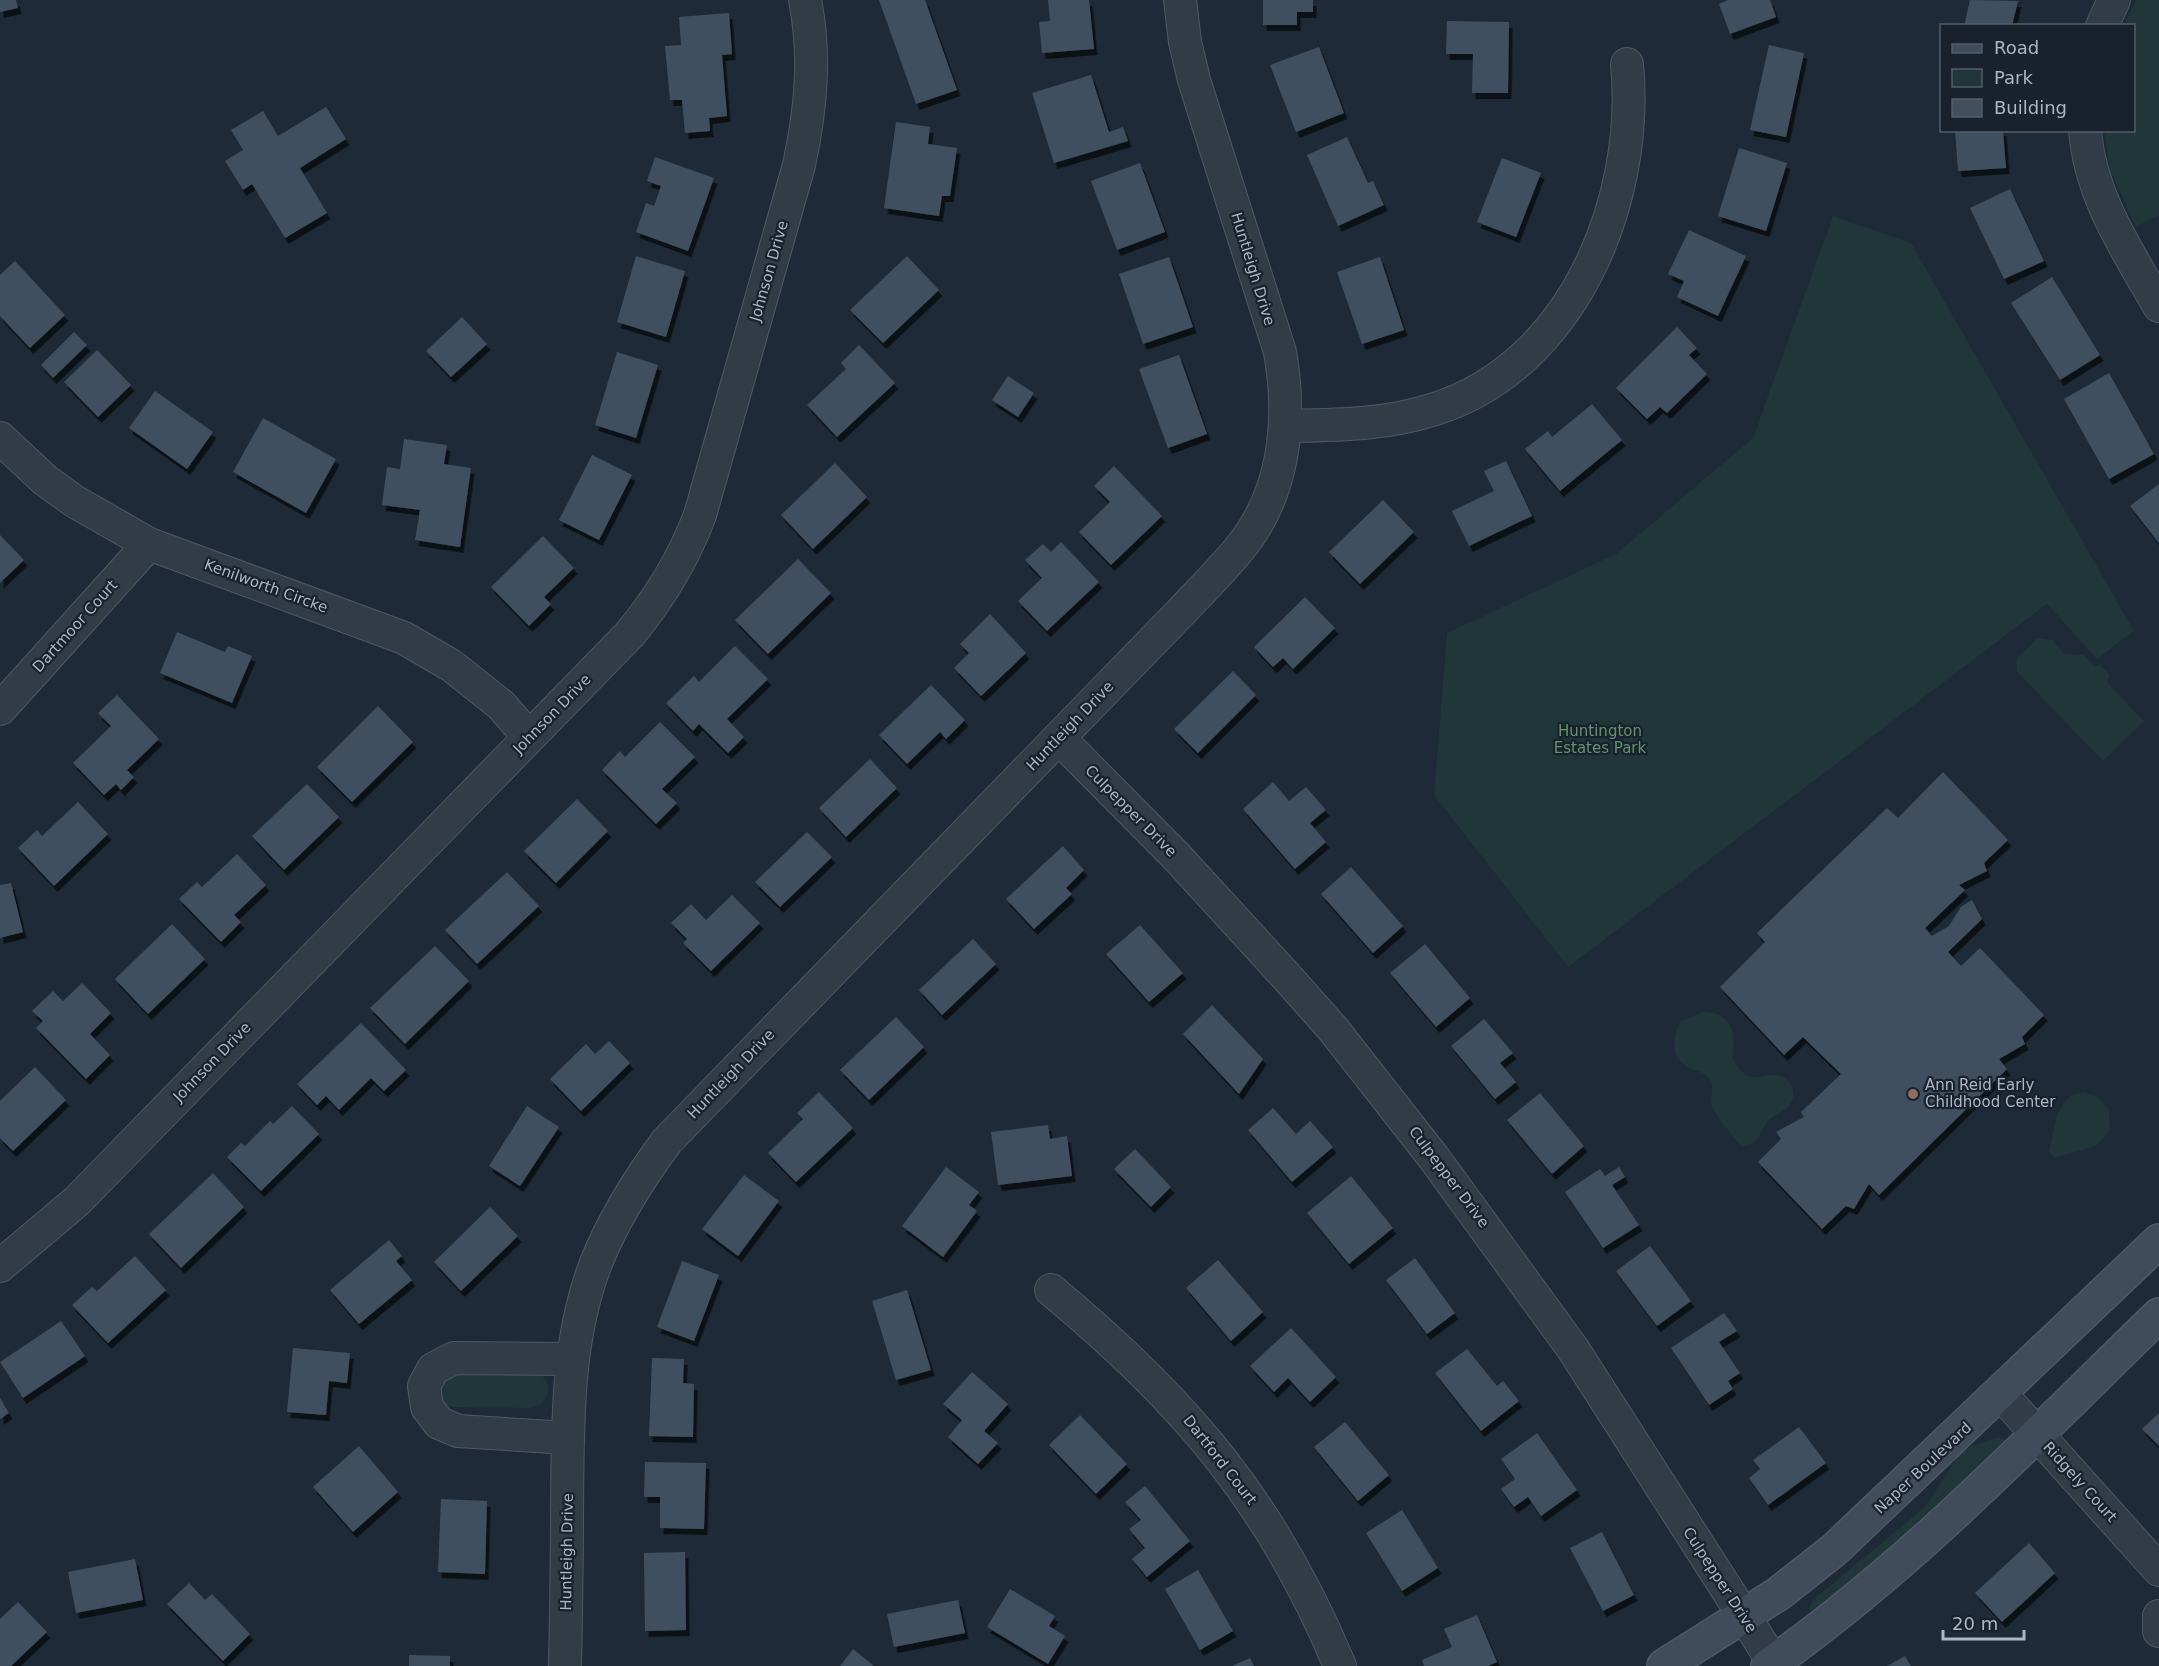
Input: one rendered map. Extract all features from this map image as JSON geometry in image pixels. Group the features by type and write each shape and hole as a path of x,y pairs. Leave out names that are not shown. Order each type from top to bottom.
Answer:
{"main road":[{"name":"Naper Boulevard","path":"1664,1666 1743,1617 1834,1550 2001,1394 2159,1241"},
{"path":"1772,1665 1845,1611 1915,1551 2159,1315"}],"street":[{"name":"Johnson Drive","path":"0,1266 77,1201 646,615 672,578 700,515 799,165 809,120 812,77 805,0"},
{"name":"Huntleigh Drive","path":"565,1666 568,1438 573,1359 580,1317 595,1264 622,1205 667,1141 1059,738 1241,547 1259,520 1272,490 1286,426 1286,388 1280,352 1194,80 1185,42 1180,0"},
{"path":"2103,24 2114,0"},
{"path":"1286,426 1369,424 1437,409 1487,384 1525,356 1549,332 1569,304 1587,272 1601,243 1618,190 1631,104 1627,64"},
{"path":"2085,132 2086,151 2097,190 2111,222 2159,306"},
{"name":"Kenilworth Circke","path":"0,438 45,480 74,501 149,544 404,638 452,666 501,705 529,737"},
{"name":"Dartmoor Court","path":"0,709 149,544"},
{"name":"Culpepper Drive","path":"1059,738 1176,856 1286,976 1333,1029 1434,1158 1573,1349 1772,1665"},
{"name":"Dartford Court","path":"1051,1290 1172,1399 1219,1454 1285,1550 1314,1605 1340,1666"},
{"path":"568,1438 458,1431 439,1423 427,1407 424,1386 433,1370 454,1358 573,1359"},
{"name":"Ridgely Court","path":"2001,1394 2159,1570"},
{"path":"2159,1616 2159,1631"}],"green space":[{"path":"2136,0 2159,0 2159,215 2136,227 2110,170 2104,132 2135,132 2135,24 2124,24"},
{"name":"Huntington Estates Park","path":"1833,216 1911,243 2134,631 2097,659 2047,604 1568,967 1434,795 1447,633 1616,554 1753,438"},
{"path":"2038,638 2052,640 2064,654 2083,655 2095,667 2100,665 2110,675 2107,682 2144,721 2103,761 2017,672 2017,658"},
{"path":"1703,1012 1721,1016 1730,1026 1734,1041 1733,1058 1742,1072 1755,1077 1772,1075 1784,1077 1792,1088 1793,1096 1790,1105 1767,1122 1753,1143 1743,1147 1715,1113 1711,1103 1712,1086 1708,1077 1686,1066 1675,1051 1676,1033 1681,1021"},
{"path":"2083,1092 2098,1097 2109,1109 2110,1130 2096,1146 2054,1158 2049,1151 2058,1115 2067,1100"},
{"path":"454,1372 540,1374 548,1385 548,1394 540,1405 530,1408 452,1407 446,1405 438,1395 439,1382"},
{"path":"1998,1437 2005,1440 2003,1445 1934,1515 1816,1611 1808,1609 1814,1599 1926,1506 1958,1456 1967,1448"}],"building":[{"path":"0,0 16,0 18,8 0,12"},
{"path":"879,0 925,0 957,90 916,104"},
{"path":"1048,0 1089,0 1094,49 1042,53 1039,22 1050,21"},
{"path":"1263,0 1313,0 1313,12 1297,12 1297,25 1263,25"},
{"path":"1728,0 1770,0 1776,17 1730,34 1719,4"},
{"path":"1970,0 2018,1 2012,24 1964,24"},
{"path":"729,13 732,54 722,55 727,116 709,118 710,131 685,133 682,100 670,100 665,46 681,45 679,17"},
{"path":"1447,21 1509,22 1508,93 1472,93 1473,54 1446,54"},
{"path":"1769,45 1804,53 1786,137 1750,130"},
{"path":"1319,47 1344,113 1296,132 1270,65"},
{"path":"1091,75 1109,132 1123,127 1128,141 1054,163 1032,93"},
{"path":"326,107 346,139 300,168 327,213 285,238 252,184 243,190 225,161 243,150 231,130 263,111 278,136"},
{"path":"896,122 930,127 928,144 957,148 950,196 942,196 939,216 884,208"},
{"path":"1955,132 2003,132 2006,168 1958,171"},
{"path":"1347,137 1368,183 1373,181 1384,205 1338,226 1307,155"},
{"path":"1739,148 1787,163 1766,231 1718,216"},
{"path":"655,157 714,178 688,251 636,232 646,203 654,206 661,186 647,181"},
{"path":"1502,158 1541,173 1516,237 1477,222"},
{"path":"1140,163 1165,232 1117,250 1091,181"},
{"path":"2010,189 2044,261 2004,279 1970,208"},
{"path":"1689,230 1746,256 1718,316 1677,297 1684,281 1668,274"},
{"path":"636,256 685,271 666,337 617,322"},
{"path":"907,256 939,290 883,343 850,310"},
{"path":"1169,257 1193,327 1143,344 1119,274"},
{"path":"1380,257 1404,330 1362,344 1337,272"},
{"path":"15,261 65,315 30,348 0,316 0,275"},
{"path":"2052,277 2100,355 2060,380 2011,303"},
{"path":"462,317 487,344 451,377 426,351"},
{"path":"1677,327 1697,348 1689,355 1707,374 1667,413 1660,407 1647,419 1616,388"},
{"path":"74,332 87,345 53,378 41,365"},
{"path":"859,345 895,383 837,437 807,405 846,369 841,363"},
{"path":"97,350 131,385 98,417 64,382"},
{"path":"617,352 658,365 636,438 595,425"},
{"path":"1179,355 1207,434 1168,448 1139,369"},
{"path":"2109,373 2154,454 2109,479 2064,399"},
{"path":"1008,376 1034,393 1018,417 992,400"},
{"path":"155,391 213,432 187,469 129,428"},
{"path":"1592,404 1622,440 1560,491 1525,449 1548,431 1552,437"},
{"path":"263,418 336,459 306,513 233,472"},
{"path":"404,439 447,445 444,464 471,468 460,547 415,540 420,510 382,505 387,467 400,469"},
{"path":"592,455 632,475 599,540 559,520"},
{"path":"1506,461 1532,516 1469,546 1452,511 1494,491 1484,471"},
{"path":"835,463 867,497 813,549 781,515"},
{"path":"1114,466 1162,516 1111,565 1079,532 1110,502 1094,486"},
{"path":"2159,484 2159,543 2130,506"},
{"path":"1383,500 1414,532 1360,584 1329,552"},
{"path":"0,535 24,560 0,583"},
{"path":"543,536 574,568 544,597 551,604 529,626 491,587"},
{"path":"1061,542 1099,582 1047,631 1018,601 1042,578 1025,560 1043,544 1051,552"},
{"path":"798,559 831,593 768,654 735,620"},
{"path":"1305,597 1335,628 1293,669 1283,658 1273,667 1254,647"},
{"path":"990,614 1026,653 981,696 954,668 969,653 960,644"},
{"path":"177,632 225,652 228,646 252,656 232,703 160,673"},
{"path":"735,646 768,679 727,719 744,737 728,753 699,724 693,731 666,703 694,676 699,682"},
{"path":"1233,671 1256,695 1198,753 1174,729"},
{"path":"931,685 965,720 946,739 940,732 907,764 879,735"},
{"path":"117,695 159,739 127,770 134,777 121,790 116,784 104,795 73,763 111,726 98,713"},
{"path":"378,706 413,742 352,802 317,767"},
{"path":"660,722 695,757 662,789 677,803 656,824 602,770 620,751 625,757"},
{"path":"870,759 897,788 846,837 819,808"},
{"path":"1943,772 2008,840 1984,863 1987,871 1959,885 1965,890 1925,928 1932,936 1949,926 1961,907 1972,900 1982,919 1948,952 1961,966 1980,948 2044,1015 2022,1037 2025,1044 1999,1059 2007,1069 1879,1195 1869,1184 1854,1209 1846,1206 1822,1229 1758,1162 1781,1139 1776,1132 1804,1117 1801,1112 1841,1074 1803,1037 1784,1055 1720,987 1765,942 1757,933 1887,808 1898,818"},
{"path":"1273,782 1289,801 1306,787 1326,810 1310,823 1326,842 1295,869 1243,809"},
{"path":"307,784 339,817 284,870 252,836"},
{"path":"577,799 608,831 556,883 524,851"},
{"path":"78,802 108,834 54,886 18,848 37,830 42,836"},
{"path":"807,832 832,857 780,907 755,882"},
{"path":"1063,846 1084,870 1066,888 1072,894 1034,929 1006,899"},
{"path":"237,854 266,885 234,915 241,922 221,942 179,899 197,882 202,887"},
{"path":"1351,867 1403,926 1373,953 1321,894"},
{"path":"507,872 539,906 477,964 445,930"},
{"path":"11,883 23,932 0,938 0,885"},
{"path":"732,895 760,923 711,971 683,943 687,939 671,923 691,904 706,920"},
{"path":"172,924 205,959 148,1014 115,979"},
{"path":"1140,925 1183,973 1149,1002 1106,954"},
{"path":"973,939 996,964 942,1015 919,990"},
{"path":"1425,944 1470,998 1436,1027 1390,973"},
{"path":"435,946 469,981 405,1044 370,1008"},
{"path":"82,983 111,1013 90,1034 110,1055 86,1079 36,1028 43,1021 32,1011 53,991 63,1001"},
{"path":"1212,1005 1263,1059 1239,1094 1183,1034"},
{"path":"896,1017 924,1047 869,1100 840,1070"},
{"path":"1484,1019 1513,1053 1500,1063 1516,1082 1495,1099 1451,1046"},
{"path":"361,1023 406,1070 384,1091 371,1078 339,1110 326,1096 317,1105 297,1084"},
{"path":"609,1041 630,1063 581,1111 550,1079 586,1044 595,1054"},
{"path":"35,1067 66,1100 13,1151 0,1138 0,1101"},
{"path":"819,1092 853,1128 796,1182 768,1153 803,1119 797,1113"},
{"path":"1540,1093 1584,1146 1552,1174 1507,1120"},
{"path":"292,1106 319,1134 261,1191 227,1157 241,1143 245,1146 270,1121 273,1124"},
{"path":"527,1106 559,1127 520,1186 489,1166"},
{"path":"1273,1108 1296,1134 1310,1121 1333,1147 1292,1182 1248,1130"},
{"path":"1048,1125 1050,1139 1067,1136 1072,1176 998,1185 991,1132"},
{"path":"1135,1149 1171,1187 1151,1207 1114,1169"},
{"path":"946,1167 979,1192 969,1205 977,1211 943,1257 902,1226"},
{"path":"1619,1167 1625,1177 1612,1185 1639,1225 1603,1248 1565,1192 1600,1169 1605,1176"},
{"path":"213,1173 244,1207 181,1268 149,1234"},
{"path":"744,1175 779,1201 738,1256 702,1229"},
{"path":"1351,1176 1393,1228 1349,1264 1307,1213"},
{"path":"490,1207 518,1236 461,1291 434,1262"},
{"path":"389,1240 402,1256 396,1261 412,1280 359,1324 330,1290"},
{"path":"1650,1246 1691,1301 1657,1326 1616,1271"},
{"path":"135,1256 166,1290 108,1343 72,1305 92,1287 97,1291"},
{"path":"1415,1258 1455,1313 1427,1334 1386,1280"},
{"path":"1218,1260 1263,1312 1231,1341 1186,1288"},
{"path":"682,1261 719,1275 694,1341 657,1327"},
{"path":"907,1290 931,1370 896,1380 872,1301"},
{"path":"1724,1313 1737,1331 1719,1342 1740,1373 1728,1381 1733,1389 1709,1405 1671,1348"},
{"path":"61,1321 85,1356 23,1398 0,1362"},
{"path":"1291,1328 1336,1377 1310,1402 1288,1378 1274,1392 1250,1366"},
{"path":"293,1348 350,1353 347,1383 329,1381 326,1415 287,1412"},
{"path":"1467,1349 1497,1386 1503,1381 1519,1401 1481,1431 1435,1373"},
{"path":"652,1358 684,1359 683,1383 694,1384 693,1437 649,1436"},
{"path":"972,1372 1008,1404 984,1431 998,1443 978,1464 948,1437 962,1420 943,1404"},
{"path":"0,1398 9,1413 0,1419"},
{"path":"2159,1413 2159,1446 2142,1429"},
{"path":"1080,1415 1127,1464 1096,1494 1049,1445"},
{"path":"1345,1422 1389,1475 1358,1501 1314,1447"},
{"path":"1799,1427 1826,1463 1768,1505 1749,1478 1760,1469 1753,1460"},
{"path":"1537,1433 1577,1490 1541,1516 1528,1497 1514,1507 1501,1489 1515,1479 1501,1459"},
{"path":"359,1446 398,1492 353,1532 313,1487"},
{"path":"645,1462 706,1463 704,1529 660,1528 660,1497 644,1497"},
{"path":"1145,1486 1190,1541 1147,1577 1132,1559 1145,1548 1129,1529 1141,1520 1125,1502"},
{"path":"441,1499 487,1501 485,1574 438,1572"},
{"path":"1402,1510 1438,1568 1402,1591 1366,1533"},
{"path":"1602,1532 1634,1595 1603,1611 1570,1548"},
{"path":"2029,1543 2055,1573 2002,1622 1975,1593"},
{"path":"685,1552 686,1630 645,1631 644,1553"},
{"path":"135,1559 143,1600 76,1613 68,1572"},
{"path":"1198,1570 1233,1631 1200,1650 1165,1589"},
{"path":"189,1583 205,1600 212,1594 250,1634 223,1661 167,1604"},
{"path":"1010,1589 1055,1616 1049,1626 1065,1636 1048,1664 987,1627"},
{"path":"958,1600 965,1633 894,1647 887,1614"},
{"path":"18,1602 47,1632 11,1666 0,1666 0,1619"},
{"path":"1477,1615 1497,1662 1488,1666 1424,1666 1422,1660 1452,1647 1444,1629"},
{"path":"853,1649 874,1666 840,1666"},
{"path":"409,1655 450,1656 450,1666 409,1666"},
{"path":"1905,1656 1911,1666 1887,1666"},
{"path":"1250,1658 1254,1666 1232,1666"}],"place":[{"name":"Ann Reid Early Childhood Center","path":"1913,1094"}]}
